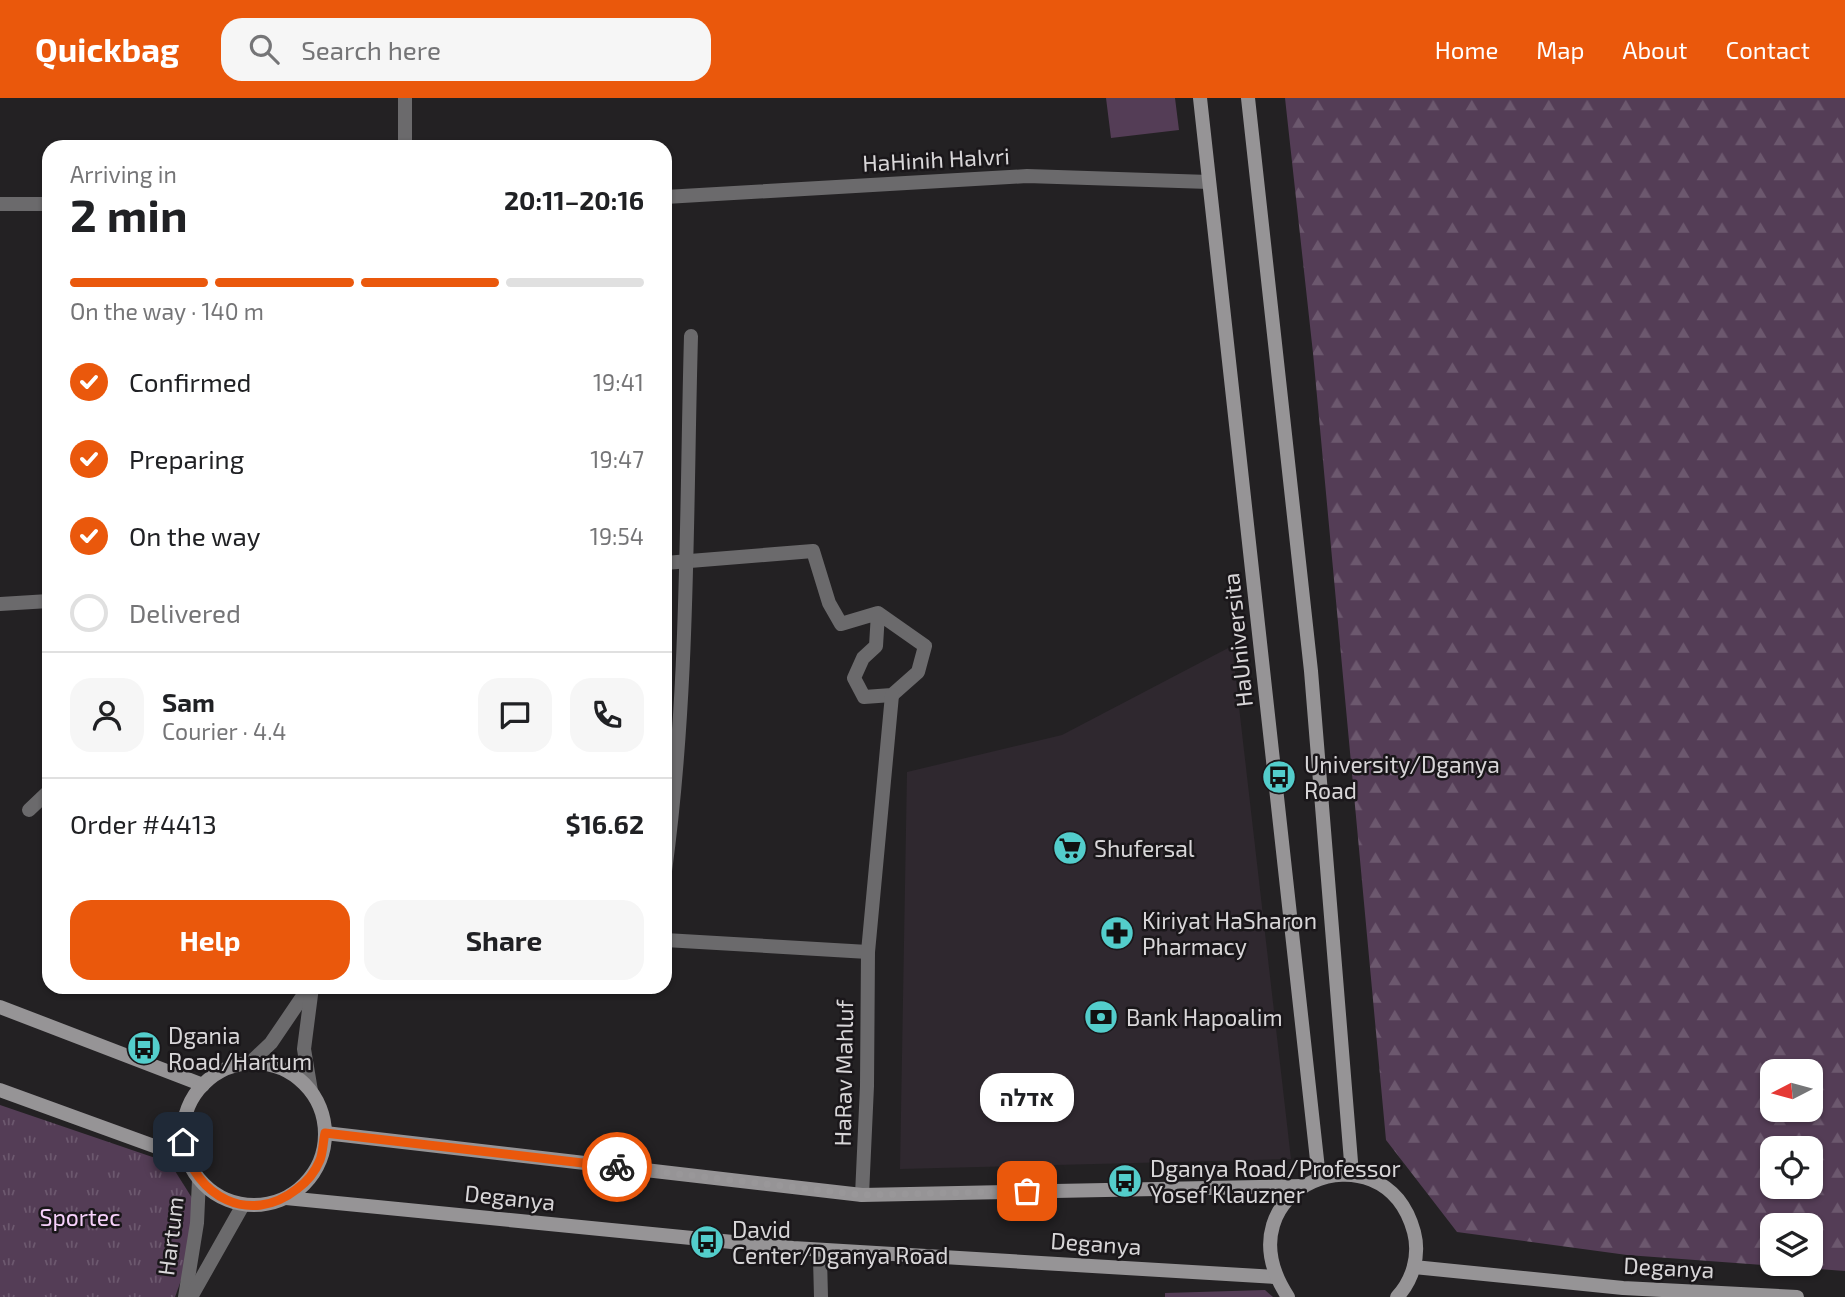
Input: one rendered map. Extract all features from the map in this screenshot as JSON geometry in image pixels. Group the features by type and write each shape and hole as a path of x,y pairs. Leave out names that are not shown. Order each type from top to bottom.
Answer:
{"street":[{"path":"405,98 405,140"},
{"name":"HaUniversita","path":"1200,98 1319,1178"},
{"path":"1248,98 1311,671 1352,1174"},
{"name":"HaHinih HaIvri","path":"672,197 1027,176 1209,182"},
{"path":"0,204 42,204"},
{"path":"672,821 684,649 691,336"},
{"path":"672,563 813,551 829,603 841,624 878,613"},
{"path":"0,604 42,601"},
{"path":"878,613 925,646 918,672 892,695 864,697 854,678 863,658 876,646 878,613"},
{"name":"HaRav Mahluf","path":"862,1195 867,1086 868,952 892,695"},
{"path":"29,810 42,798"},
{"path":"672,940 868,952"},
{"path":"250,1063 271,1043 306,994"},
{"path":"310,994 304,1049 311,1091 322,1114 325,1133 320,1160 307,1182 286,1198 272,1203 243,1205 212,1192 199,1180 187,1158 183,1126 193,1097 203,1084 217,1073 233,1066 267,1064 284,1070 311,1091"},
{"path":"0,1007 203,1084"},
{"path":"0,1090 187,1158"},
{"name":"Deganya","path":"325,1133 862,1195 1303,1186"},
{"path":"1288,1297 1275,1278 1269,1252 1272,1226 1284,1203 1303,1186 1319,1178 1352,1174 1374,1181 1395,1196 1410,1217 1417,1241 1414,1267 1405,1289 1397,1297"},
{"name":"Hartum","path":"185,1297 197,1223 199,1180"},
{"name":"Deganya","path":"286,1198 793,1248 1275,1278"},
{"name":"Hartum","path":"191,1297 243,1205"},
{"path":"820,1258 821,1297"},
{"name":"Deganya","path":"1414,1267 1623,1288 1797,1297"}],"shaded area":[{"path":"1232,646 1291,1159 900,1169 907,772 1062,735"}],"green space":[{"path":"1106,98 1175,98 1179,130 1111,138"},
{"path":"1285,98 1845,98 1845,1271 1823,1269 1823,1213 1760,1213 1760,1265 1627,1255 1457,1232 1386,1140 1313,353"},
{"name":"Sportec","path":"0,1105 170,1163 204,1217 175,1297 0,1297"},
{"path":"1265,1290 1273,1297 1165,1297 1165,1293"}],"way so far":[{"path":"617,1167 862,1195 1027,1191"}],"place":[{"name":"University/Dganya Road","path":"1279,777"},
{"name":"Shufersal","path":"1070,848"},
{"name":"Kiriyat HaSharon Pharmacy","path":"1117,933"},
{"name":"Bank Hapoalim","path":"1101,1017"},
{"name":"Dgania Road/Hartum","path":"144,1048"},
{"name":"Dganya Road/Professor Yosef Klauzner","path":"1125,1181"},
{"name":"אדלה","path":"1027,1191"},
{"name":"David Center/Dganya Road","path":"707,1242"}],"route":[{"path":"183,1142 192,1170 212,1192 243,1205 258,1206 286,1198 307,1182 320,1160 325,1133 617,1167"}]}
